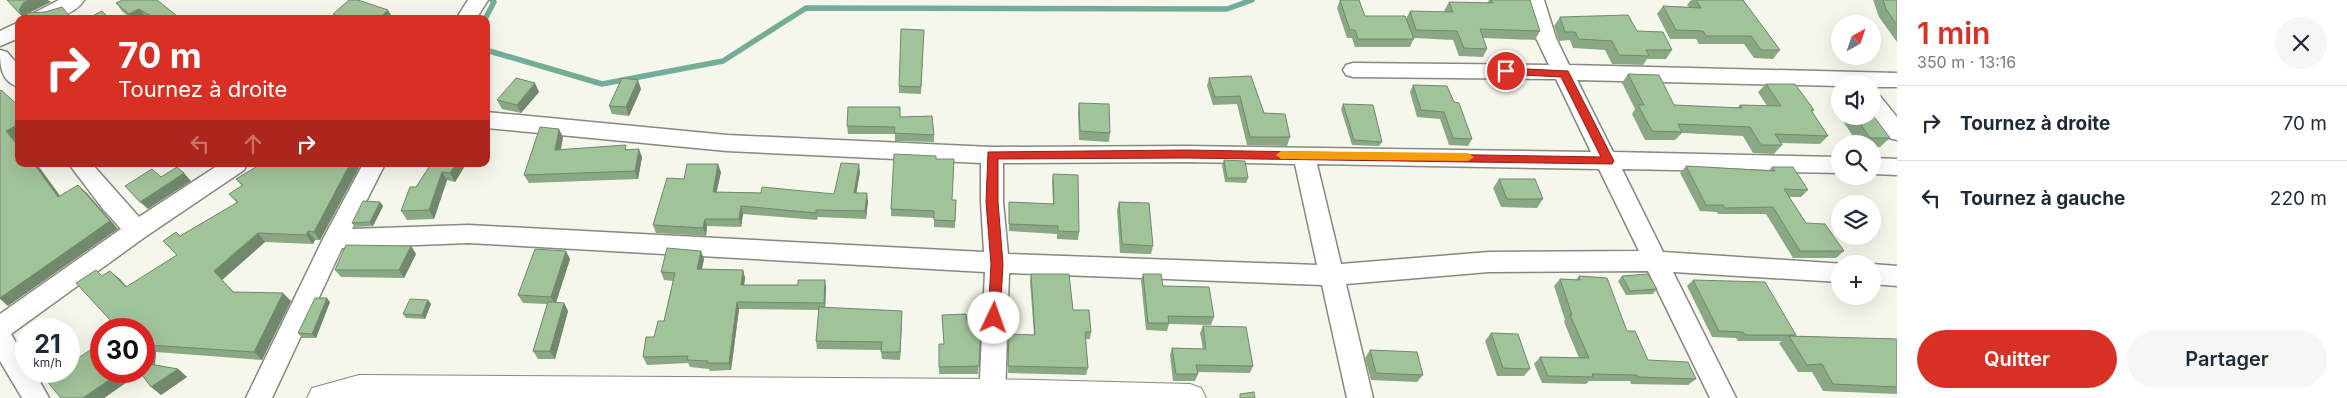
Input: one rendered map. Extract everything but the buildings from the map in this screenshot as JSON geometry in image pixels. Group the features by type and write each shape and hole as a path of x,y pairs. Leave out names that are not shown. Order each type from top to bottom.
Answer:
{"street":[{"path":"46,15 74,0"},
{"path":"469,15 478,0"},
{"path":"1534,0 1546,38 1723,398"},
{"path":"0,40 15,32"},
{"path":"1353,70 1468,70 1831,81"},
{"path":"1881,81 1897,80"},
{"path":"1881,112 1897,132"},
{"path":"490,120 727,143 992,155 1304,155 1831,165"},
{"path":"992,155 992,202 997,264 992,396"},
{"path":"1304,155 1330,275 1360,398"},
{"path":"1881,166 1897,167"},
{"path":"82,167 110,203 137,230"},
{"path":"0,328 137,230 232,167"},
{"path":"259,398 335,239 372,167"},
{"path":"335,239 468,234 661,246 790,250 997,264 1330,275 1489,262 1655,261 1831,271"},
{"path":"1881,275 1897,276"},
{"path":"0,338 36,398"},
{"path":"323,398 359,389 615,394 1190,398"}],"waterway":[{"path":"487,15 494,2 492,0"},
{"path":"490,51 602,84 723,61 806,8 1227,9 1252,0"}],"slow traffic":[{"path":"1281,155 1468,157"}],"route":[{"path":"994,318 997,264 992,202 992,155 1186,154 1608,161 1564,74 1506,71"}]}
